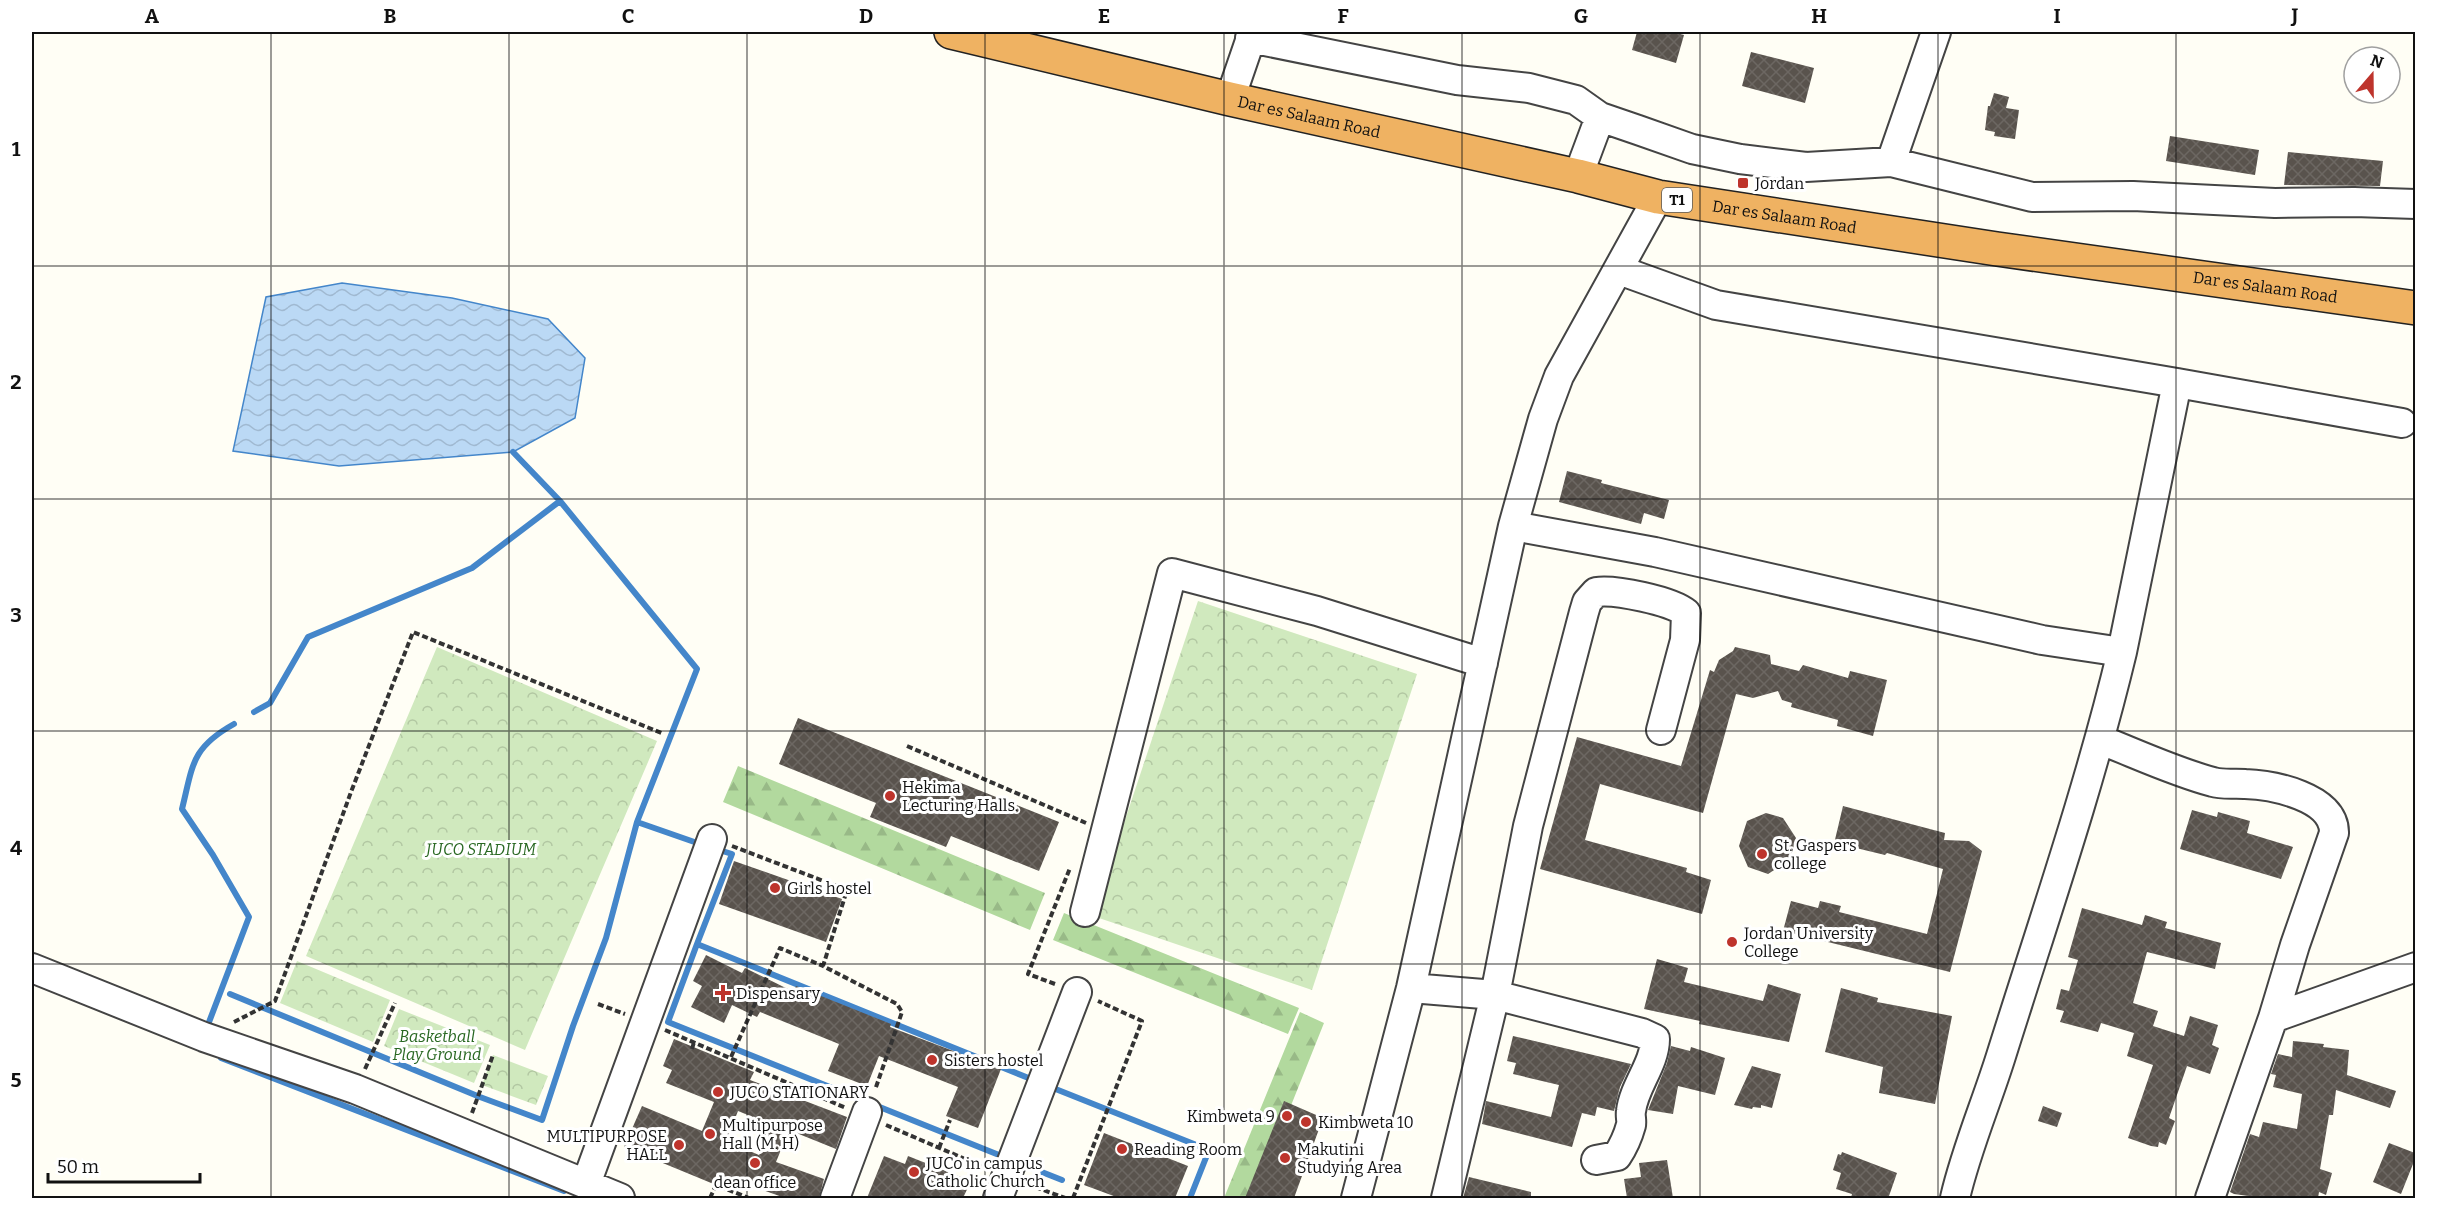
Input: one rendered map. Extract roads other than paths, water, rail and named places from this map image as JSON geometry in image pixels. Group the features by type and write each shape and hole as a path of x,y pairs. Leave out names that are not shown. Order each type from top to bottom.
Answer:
{"highway":[{"name":"Dar es Salaam Road","path":"951,32 1230,99 1578,176 1658,197 1997,249 2415,309"}],"street":[{"path":"1891,162 1936,32"},
{"path":"1230,99 1251,35 1457,80 1529,88 1576,100 1600,117 1692,149 1740,159 1806,167 1891,162 2032,196 2133,196 2276,203 2415,204"},
{"path":"1578,176 1600,117"},
{"path":"1356,1198 1412,988 1513,526 1543,419 1559,376 1658,197"},
{"path":"1619,270 1716,305 2402,423"},
{"path":"1955,1198 1975,1127 1998,1064 2100,740 2122,652 2177,383"},
{"path":"1513,526 1655,552 2042,640 2122,652"},
{"path":"1085,912 1172,573 1317,611 1483,663"},
{"path":"1446,1198 1495,995 1528,826 1550,736 1587,602 1596,592 1662,603 1677,607 1686,613 1685,640 1661,730"},
{"path":"2100,740 2214,783 2269,786 2297,795 2320,807 2332,820 2334,833 2295,945 2274,1018 2210,1198"},
{"path":"586,1184 712,838"},
{"path":"2274,1018 2415,967"},
{"path":"32,968 204,1037 355,1089 620,1198"},
{"path":"1412,988 1495,995 1642,1033 1655,1039 1655,1051 1642,1074 1630,1111 1631,1124 1624,1145 1617,1156 1596,1160"},
{"path":"1003,1187 1077,992"},
{"path":"835,1198 868,1108"}],"water":[{"path":"342,283 452,298 548,319 585,358 575,418 513,452 339,466 233,451 266,297"}],"waterway":[{"path":"254,712 270,703 308,637 472,568 560,501 513,452"},
{"path":"230,994 480,1097 542,1120 573,1026 606,938 637,822 697,669 560,501"},
{"path":"206,1030 249,917 213,855 182,809 196,759 209,741 234,724"},
{"path":"637,822 703,845"},
{"path":"716,849 732,854 697,944 1036,1081"},
{"path":"697,944 668,1022 1004,1157"},
{"path":"221,1058 564,1191"},
{"path":"1048,1086 1209,1150 1190,1198"},
{"path":"1019,1163 1062,1180"}],"place":[{"name":"Jordan","path":"1743,183"},
{"name":"Hekima Lecturing Halls.","path":"890,796"},
{"name":"St. Gaspers college","path":"1762,854"},
{"name":"Girls hostel","path":"775,888"},
{"name":"Jordan University College","path":"1732,942"},
{"name":"Dispensary","path":"723,993"},
{"name":"Sisters hostel","path":"932,1060"},
{"name":"JUCO STATIONARY","path":"718,1092"},
{"name":"Kimbweta 9","path":"1287,1116"},
{"name":"Kimbweta 10","path":"1306,1122"},
{"name":"Multipurpose Hall (M. H)","path":"710,1134"},
{"name":"MULTIPURPOSE HALL","path":"679,1145"},
{"name":"Reading Room","path":"1122,1149"},
{"name":"Makutini Studying Area","path":"1285,1158"},
{"name":"dean office","path":"755,1163"},
{"name":"JUCo in campus Catholic Church","path":"914,1172"}],"park label":[{"name":"JUCO STADIUM","path":"481,849"},
{"name":"Basketball Play Ground","path":"437,1045"}]}
